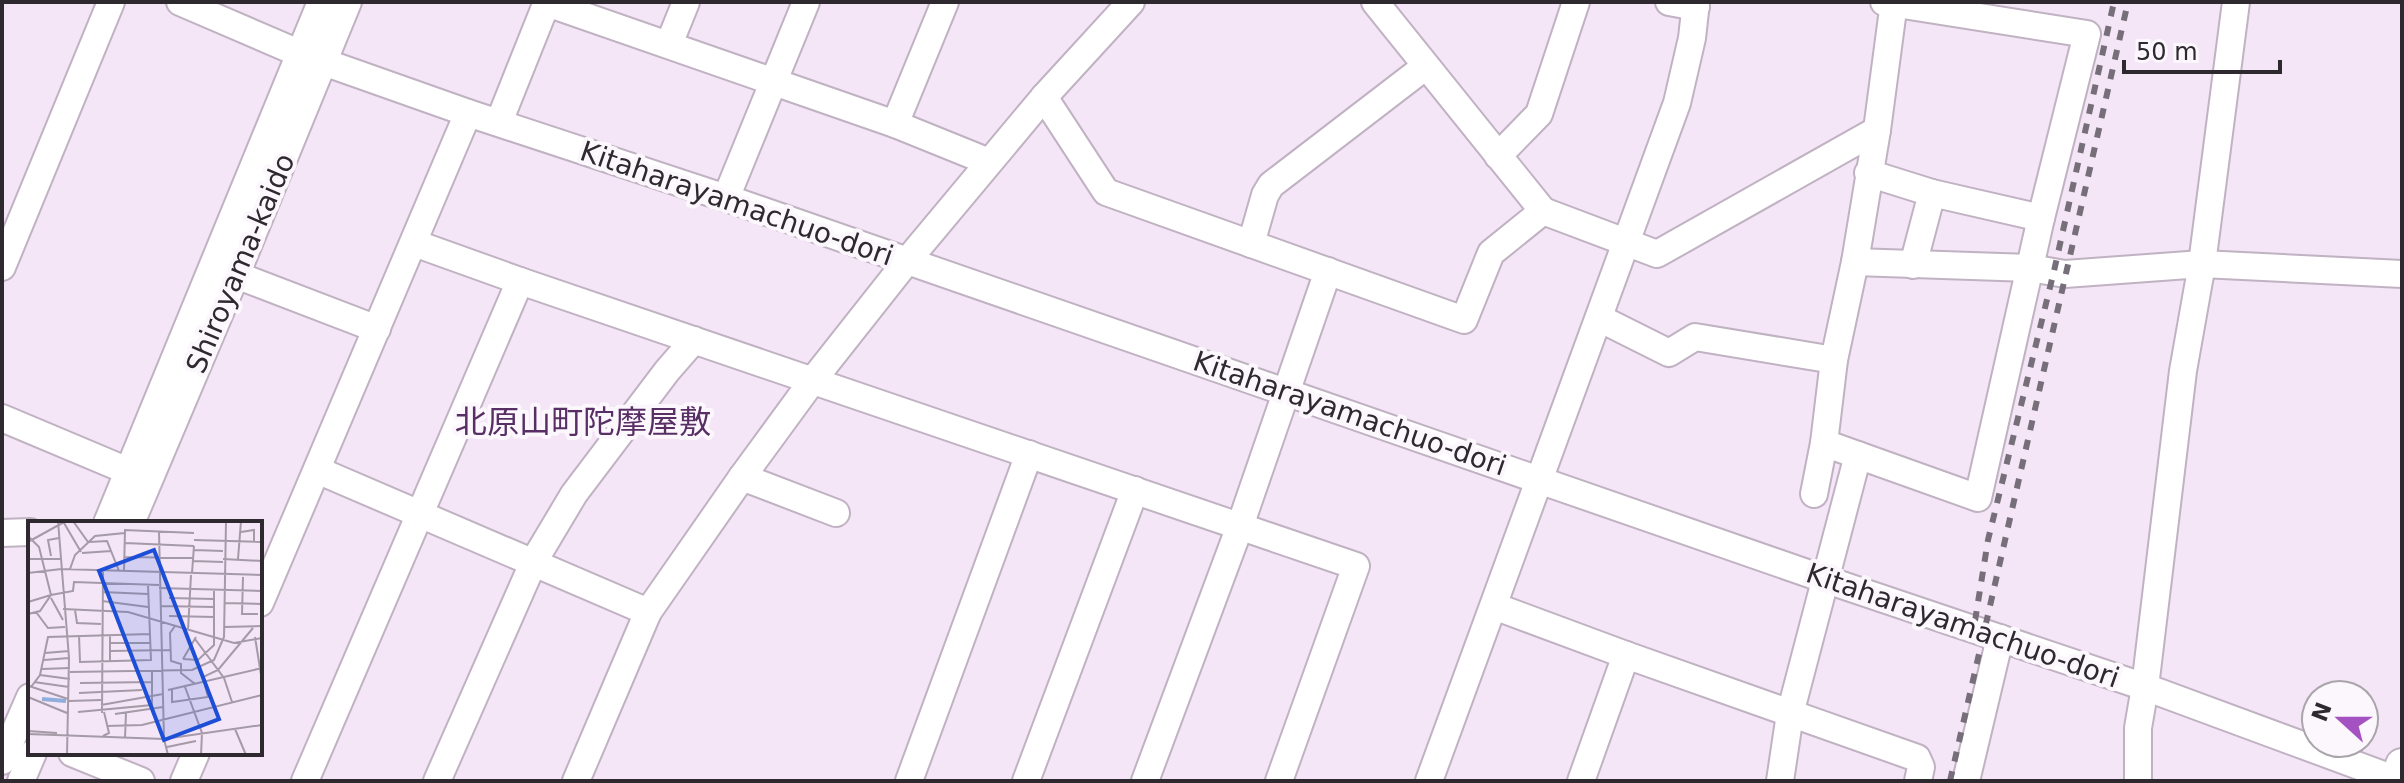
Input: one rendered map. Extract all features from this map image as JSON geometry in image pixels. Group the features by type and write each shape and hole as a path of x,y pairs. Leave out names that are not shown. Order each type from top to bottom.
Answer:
{"main road":[{"path":"2399,780 2402,765"}],"street":[{"path":"2,267 111,2"},
{"name":"Kitaharayamachuo-dori","path":"180,2 312,57 468,113 726,198 1827,580 2145,687 2399,780"},
{"name":"Shiroyama-kaido","path":"132,521 236,275 312,57 321,2"},
{"name":"Shiroyama-kaido","path":"108,521 312,57 348,2"},
{"path":"499,122 547,2 895,124 989,162"},
{"path":"669,44 686,2"},
{"path":"726,198 806,2"},
{"path":"895,124 945,2"},
{"path":"576,781 648,612 742,477 813,380 907,261 1044,97 1131,2"},
{"path":"1375,2 1543,211 1657,254 1877,130"},
{"path":"1498,156 1539,114 1576,2"},
{"path":"1429,781 1677,103 1696,5 1669,2"},
{"path":"2138,781 2138,728 2183,371 2202,264 2236,2"},
{"path":"1814,494 1834,360 1855,262 1877,130 1891,3 2087,34 2041,218 1978,498 1824,443"},
{"path":"1251,244 1265,195 1271,185 1426,66"},
{"path":"1044,97 1106,192 1464,320 1491,253 1543,211"},
{"path":"262,598 468,113"},
{"path":"1868,173 1932,193 2041,218"},
{"path":"1913,265 1932,193"},
{"path":"414,243 1356,566 1279,781"},
{"path":"1855,262 2030,268 2065,274 2202,264 2402,274"},
{"path":"1145,781 1240,526 1328,271"},
{"path":"236,275 377,329"},
{"path":"305,781 520,281"},
{"path":"1599,318 1669,353 1695,337 1834,360"},
{"path":"437,781 534,561 574,494 694,340"},
{"path":"2,418 128,471"},
{"path":"909,781 1029,454"},
{"path":"1780,781 1790,714 1858,455"},
{"path":"317,470 648,612"},
{"path":"742,477 836,513"},
{"path":"1026,781 1135,490"},
{"path":"2,533 28,532"},
{"path":"1494,606 1917,758 1921,767 1918,781"},
{"path":"1973,779 2000,638"},
{"path":"1581,781 1626,655"},
{"path":"2,761 28,702"},
{"path":"21,781 32,755"},
{"path":"77,755 141,781"},
{"path":"184,781 195,755"}],"railway":[{"path":"1975,621 1988,540 2054,271 2114,2"},
{"path":"1950,781 2128,2"}],"district":[{"name":"北原山町陀摩屋敷","path":"583,422"}]}
